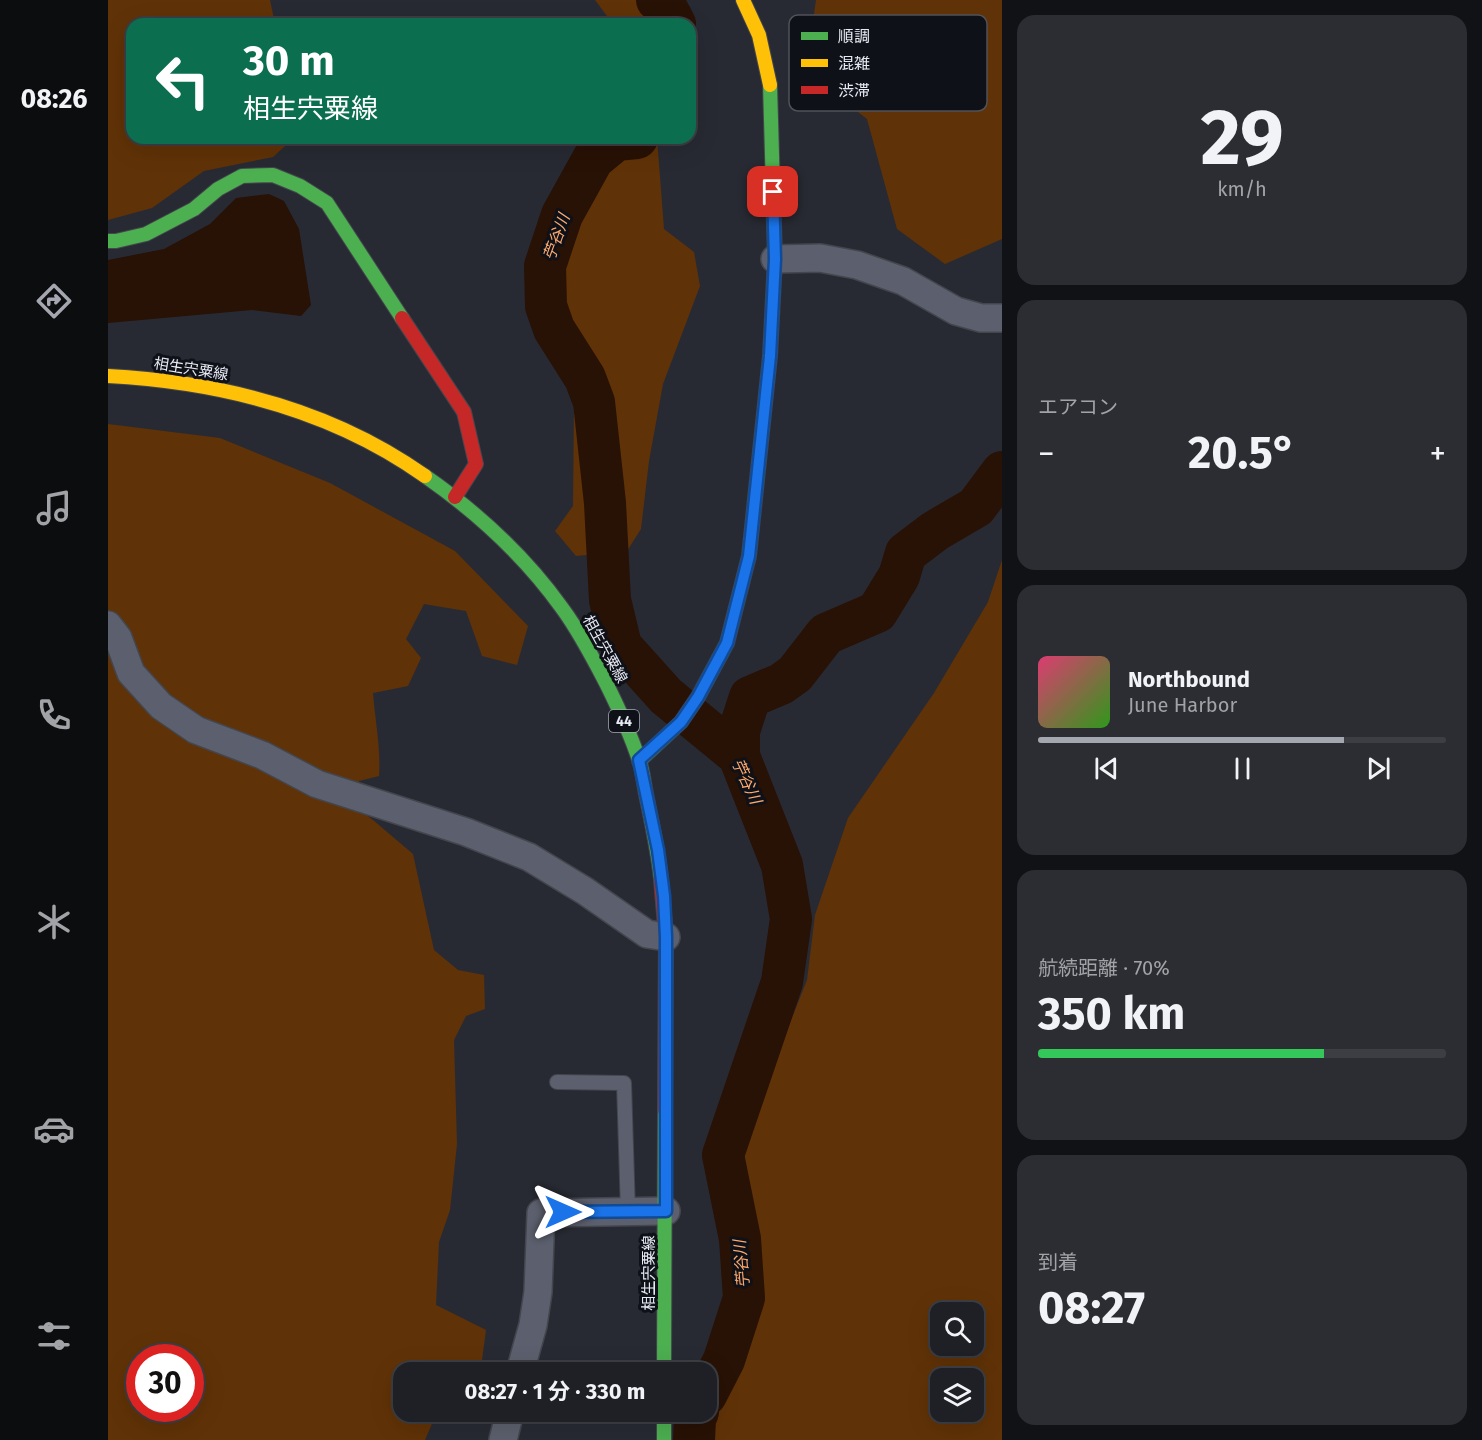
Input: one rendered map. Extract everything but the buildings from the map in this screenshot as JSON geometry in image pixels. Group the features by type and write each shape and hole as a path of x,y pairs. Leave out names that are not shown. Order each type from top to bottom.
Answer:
{"street":[{"path":"639,760 681,722 698,697 727,643 749,556 770,356 775,259 770,82 759,35 743,0"},
{"path":"108,241 146,234 194,209 218,189 243,176 273,175 300,186 327,203 464,412 476,464 455,496"},
{"path":"775,259 820,258 857,266 903,281 956,311 981,318 1002,318"},
{"name":"相生宍粟線","path":"108,376 136,377 197,385 255,397 315,416 371,443 409,465 455,496 528,564 563,609 594,659 629,732 639,760 658,850 664,896 666,937 664,1362"},
{"path":"108,626 118,638 131,673 162,706 196,730 262,755 317,784 466,831 530,857 648,934 666,937"},
{"path":"523,1362 533,1325 538,1292 541,1213 666,1211"},
{"path":"504,1440 508,1422"},
{"path":"664,1422 664,1440"}],"lane":[{"path":"557,1083 624,1083 628,1212"}],"shaded area":[{"path":"108,0 270,0 274,18 126,18 126,144 287,144 273,157 204,171 152,208 108,220"},
{"path":"595,0 649,0 658,18 608,18"},
{"path":"816,0 1002,0 1002,239 945,264 897,229 867,119 857,111 987,111 987,15 814,15"},
{"path":"613,144 657,144 664,229 694,252 700,286 663,384 649,461 641,529 627,551 576,556 555,531 573,506 574,403 551,351 552,283 581,202"},
{"path":"269,194 284,201 299,229 311,305 301,316 252,310 108,323 108,260 164,249 210,224 236,198"},
{"path":"108,424 220,438 330,483 455,551 528,626 517,665 482,656 466,611 424,604 406,639 421,658 408,686 373,693 379,745 379,776 359,781 354,806 413,854 434,950 458,970 484,975 485,1009 466,1016 454,1040 457,1144 450,1210 439,1242 436,1305 486,1330 482,1360 476,1362 393,1362 393,1422 433,1422 425,1440 108,1440"},
{"path":"1002,560 1002,1440 715,1440 717,1408 753,1307 759,1249 742,1160 754,1113 807,980 815,915 848,818 934,693 988,602"}],"waterway":[{"name":"苧谷川","path":"657,0 667,9 672,18"},
{"name":"苧谷川","path":"611,144 593,159 562,215 545,266 546,306 554,329 585,378 594,402 605,503 610,600 621,646 666,696 739,756 782,865 791,919 782,982 723,1155 740,1239 744,1298 724,1360 717,1374"},
{"path":"739,756 739,731 750,697 781,684 795,674 826,634 877,612 899,576 906,553 935,531 976,507 1002,472"},
{"name":"苧谷川","path":"694,1440 695,1422"}],"traffic: fast":[{"path":"639,761 681,722 698,697 727,643 749,556 770,356 775,259 770,85"},
{"path":"108,241 146,234 194,209 218,189 242,176 273,175 300,186 327,203 402,318"},
{"path":"425,476 482,520 516,553 547,589 580,635 616,703 640,763 661,879"},
{"path":"664,1362 665,1110"},
{"path":"664,1422 664,1440"}],"traffic: slow":[{"path":"743,0 759,35 770,85"},
{"path":"108,376 192,385 274,404 352,433 425,476"}],"traffic: jam":[{"path":"402,318 464,412 476,464 455,497"},
{"path":"661,879 666,937 665,1110"}],"route":[{"path":"563,1212 666,1211 664,896 658,850 639,760 681,722 698,697 727,643 749,556 770,356 775,259 773,192"}]}
